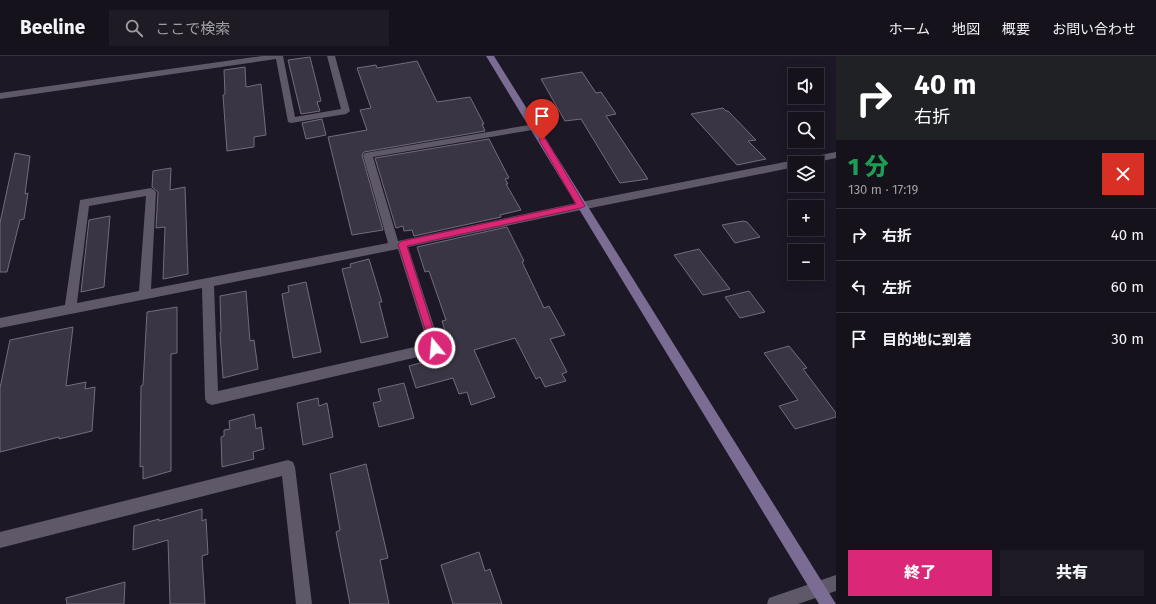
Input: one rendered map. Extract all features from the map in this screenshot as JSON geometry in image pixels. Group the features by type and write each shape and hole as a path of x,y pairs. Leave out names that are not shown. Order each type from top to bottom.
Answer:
{"street":[{"path":"0,96 279,56 291,120 346,111 331,56"},
{"path":"490,56 535,127 581,206 828,604"},
{"path":"208,283 212,399 435,348 368,155 535,127"},
{"path":"824,157 836,155"},
{"path":"0,323 398,245 581,206 788,165"},
{"path":"70,309 84,203 151,192 145,294"},
{"path":"0,540 288,467 304,604"},
{"path":"775,604 836,583"}],"building":[{"path":"310,57 321,101 317,102 320,111 301,114 288,60"},
{"path":"417,61 437,102 470,97 484,124 482,124 485,131 364,152 362,155 383,230 352,235 328,137 367,130 360,110 371,108 357,68 376,65 377,68"},
{"path":"245,67 246,87 261,84 266,135 254,137 254,147 227,151 223,95 225,94 224,70"},
{"path":"582,72 596,93 601,92 616,114 606,116 648,179 620,183 581,119 565,121 541,79"},
{"path":"723,108 728,111 756,140 748,141 766,159 737,165 691,114"},
{"path":"322,119 326,135 306,139 302,123"},
{"path":"489,139 509,178 505,179 508,184 506,184 521,210 500,215 501,217 414,236 412,230 404,231 403,226 396,228 375,158"},
{"path":"15,153 30,156 25,194 28,193 24,219 20,220 7,272 0,272 0,223"},
{"path":"171,168 170,190 185,187 188,274 163,279 165,227 156,228 158,192 152,187 153,171"},
{"path":"110,216 104,287 81,292 89,220"},
{"path":"743,221 747,222 760,237 735,243 722,225"},
{"path":"507,227 524,261 522,262 544,308 549,306 565,335 550,339 567,372 562,374 566,381 545,387 540,377 536,379 515,338 474,350 495,397 471,405 467,392 459,394 453,378 416,388 409,366 452,354 442,321 446,320 429,271 425,272 417,247"},
{"path":"699,249 730,289 703,295 674,255"},
{"path":"369,259 382,302 379,302 388,337 361,343 342,269 351,267 350,264"},
{"path":"306,282 321,352 293,358 282,294 289,292 288,286"},
{"path":"246,291 250,341 254,340 258,369 223,378 220,333 220,296"},
{"path":"749,291 765,312 740,318 725,297"},
{"path":"177,307 177,353 171,354 171,471 143,479 143,466 140,467 141,386 143,385 147,312"},
{"path":"73,327 66,386 86,382 85,389 95,387 92,431 59,439 59,437 0,452 0,388 10,340"},
{"path":"789,346 807,368 803,369 836,413 836,417 795,429 779,406 798,400 764,353"},
{"path":"404,383 414,418 379,427 373,403 381,401 378,389"},
{"path":"318,398 319,406 327,403 333,437 303,445 297,403"},
{"path":"254,414 256,429 261,427 264,449 253,452 254,459 222,467 221,437 224,436 224,430 230,429 229,421"},
{"path":"366,464 388,558 380,560 389,604 350,604 336,532 340,530 330,474"},
{"path":"202,509 202,521 206,519 208,554 202,556 205,604 170,604 168,540 133,550 134,526 159,519 159,521"},
{"path":"479,552 485,571 490,569 502,604 453,604 441,565"},
{"path":"125,582 124,604 67,604 66,598"}],"route":[{"path":"435,348 402,244 581,206 542,140"}]}
